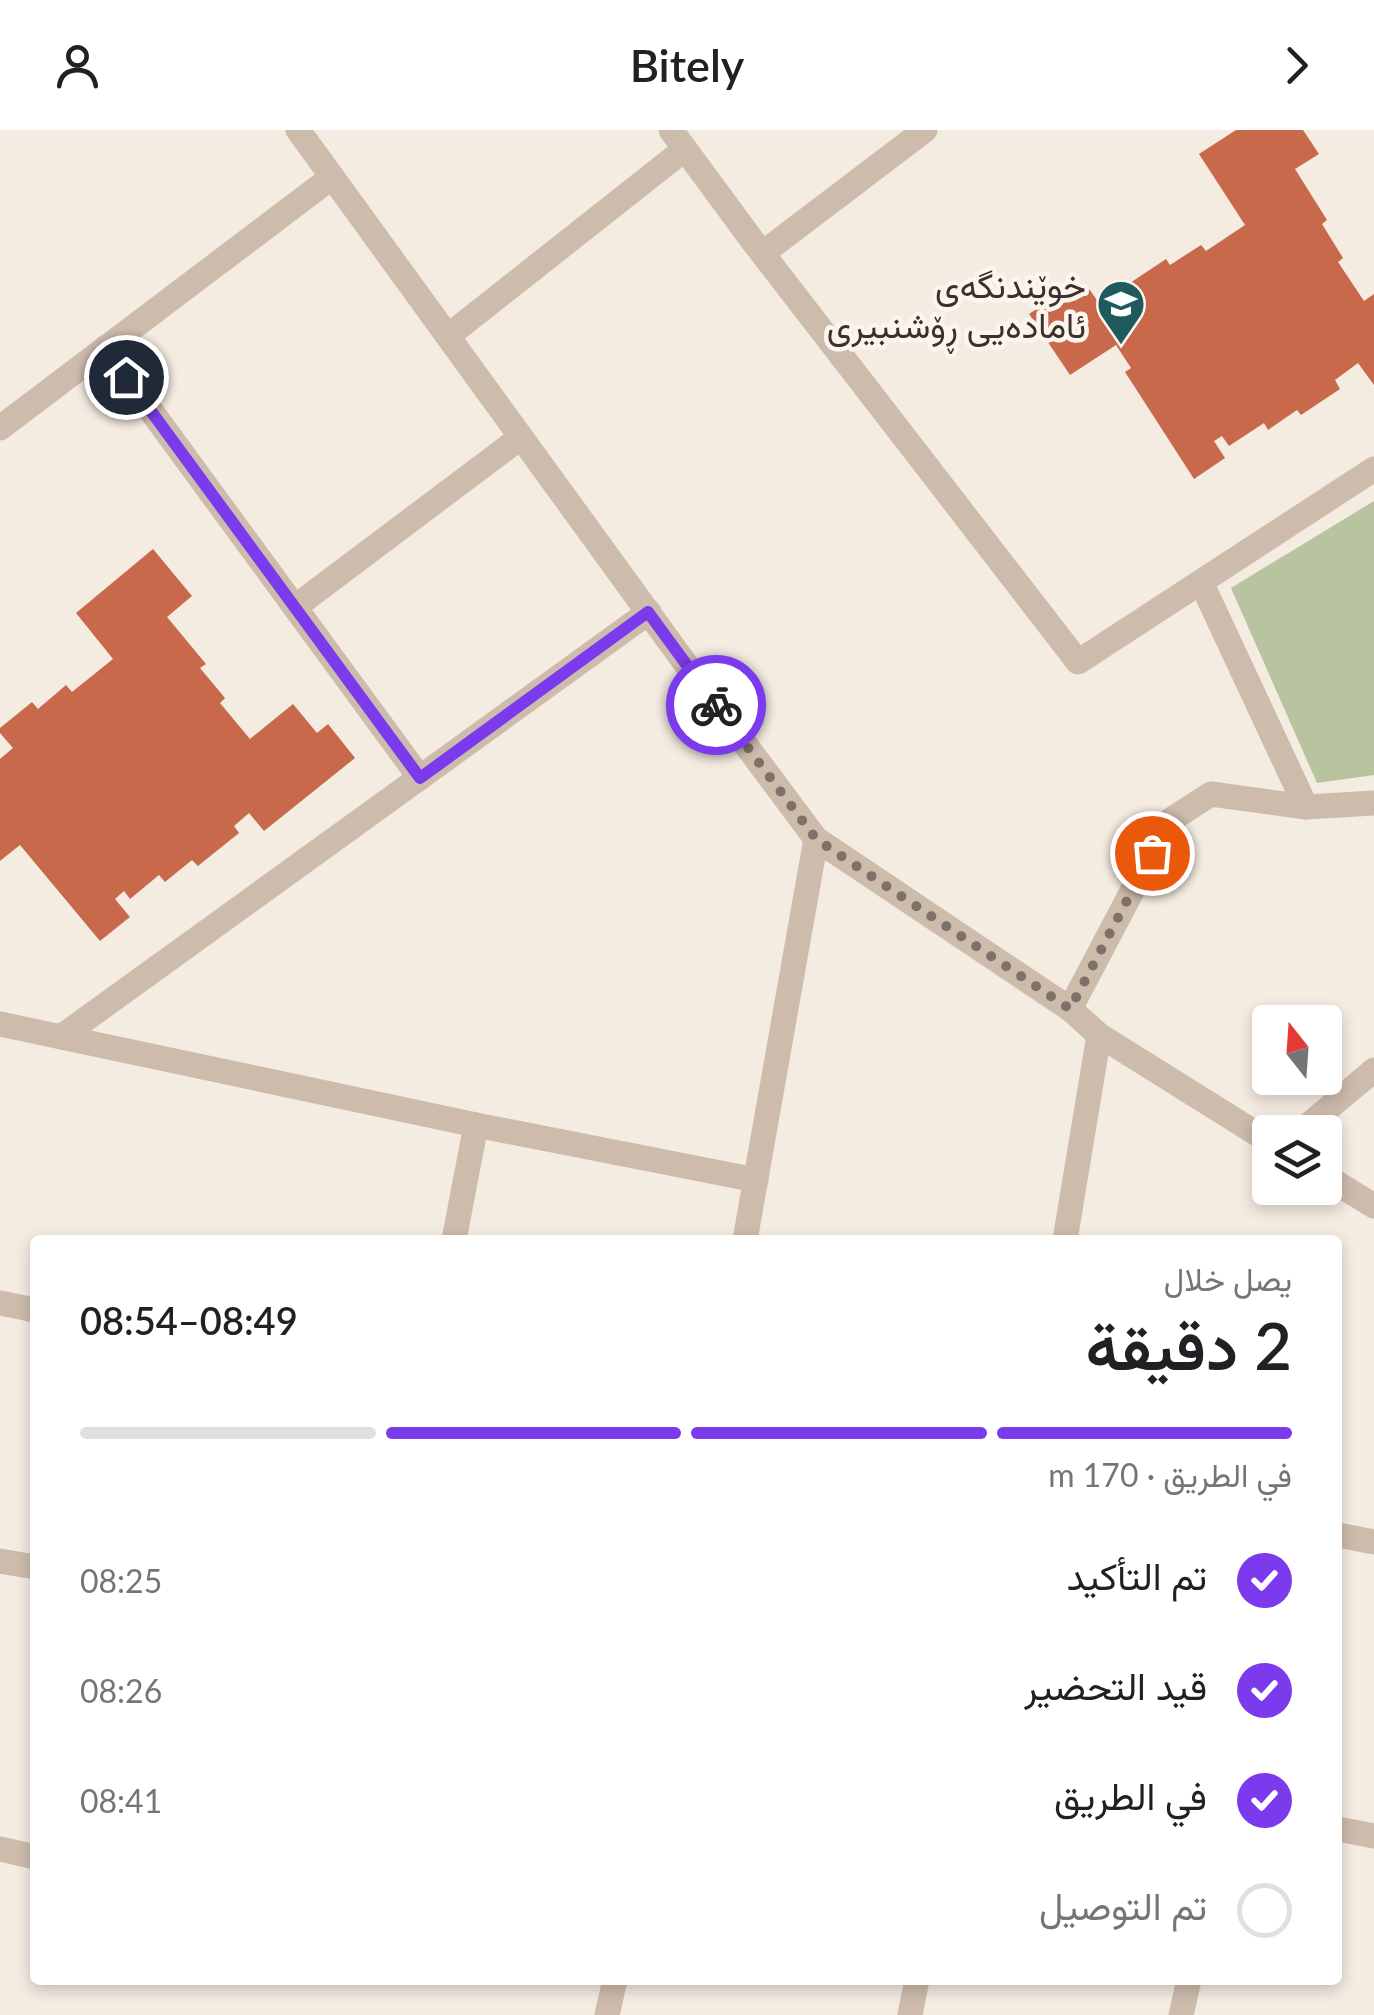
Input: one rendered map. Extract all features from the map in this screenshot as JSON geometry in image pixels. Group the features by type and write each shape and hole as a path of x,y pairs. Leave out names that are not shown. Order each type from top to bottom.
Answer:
{"street":[{"path":"298,130 816,839 1070,1009 1099,1035 1252,1131"},
{"path":"763,253 924,130"},
{"path":"448,336 678,140 1078,662 1374,469"},
{"path":"0,428 332,177"},
{"path":"106,348 420,778"},
{"path":"295,607 521,437"},
{"path":"1201,582 1306,808"},
{"path":"61,1036 648,612"},
{"path":"1070,1009 1169,821 1210,794 1306,808 1374,803"},
{"path":"747,1235 816,839"},
{"path":"0,1024 476,1126 756,1180"},
{"path":"1066,1235 1099,1035"},
{"path":"1320,1115 1374,1070"},
{"path":"455,1235 476,1126"},
{"path":"1342,1186 1374,1206"},
{"path":"0,1303 30,1309"},
{"path":"1342,1536 1374,1542"},
{"path":"0,1561 30,1566"},
{"path":"1342,1830 1374,1836"},
{"path":"0,1850 30,1856"},
{"path":"607,2015 614,1985"},
{"path":"910,2015 917,1985"},
{"path":"1181,2015 1187,1985"}],"green space":[{"path":"1374,501 1374,775 1317,783 1231,588"}],"building":[{"path":"1236,130 1303,130 1319,154 1295,169 1327,220 1322,224 1343,258 1338,262 1364,301 1374,294 1374,385 1358,363 1335,380 1340,389 1301,415 1297,410 1268,430 1264,423 1229,446 1222,436 1214,441 1225,458 1194,479 1125,372 1131,368 1116,345 1070,375 1029,314 1064,291 1070,301 1089,289 1115,325 1124,320 1109,297 1166,259 1170,265 1201,245 1206,251 1245,225 1199,154"},
{"path":"153,549 192,596 167,617 206,664 200,668 225,698 220,703 250,739 293,704 317,733 328,724 355,758 264,831 249,813 234,826 239,833 198,866 192,860 165,882 159,875 130,899 124,891 115,899 130,917 100,941 20,845 0,861 0,759 13,748 0,728 32,702 38,709 66,685 72,692 113,659 76,613"}],"way so far":[{"path":"716,705 816,839 1070,1009 1152,853"}],"place":[{"name":"خوێندنگەی ئامادەیی ڕۆشنبیری","path":"1121,346"}],"route":[{"path":"126,377 420,778 648,612 716,705"}]}
